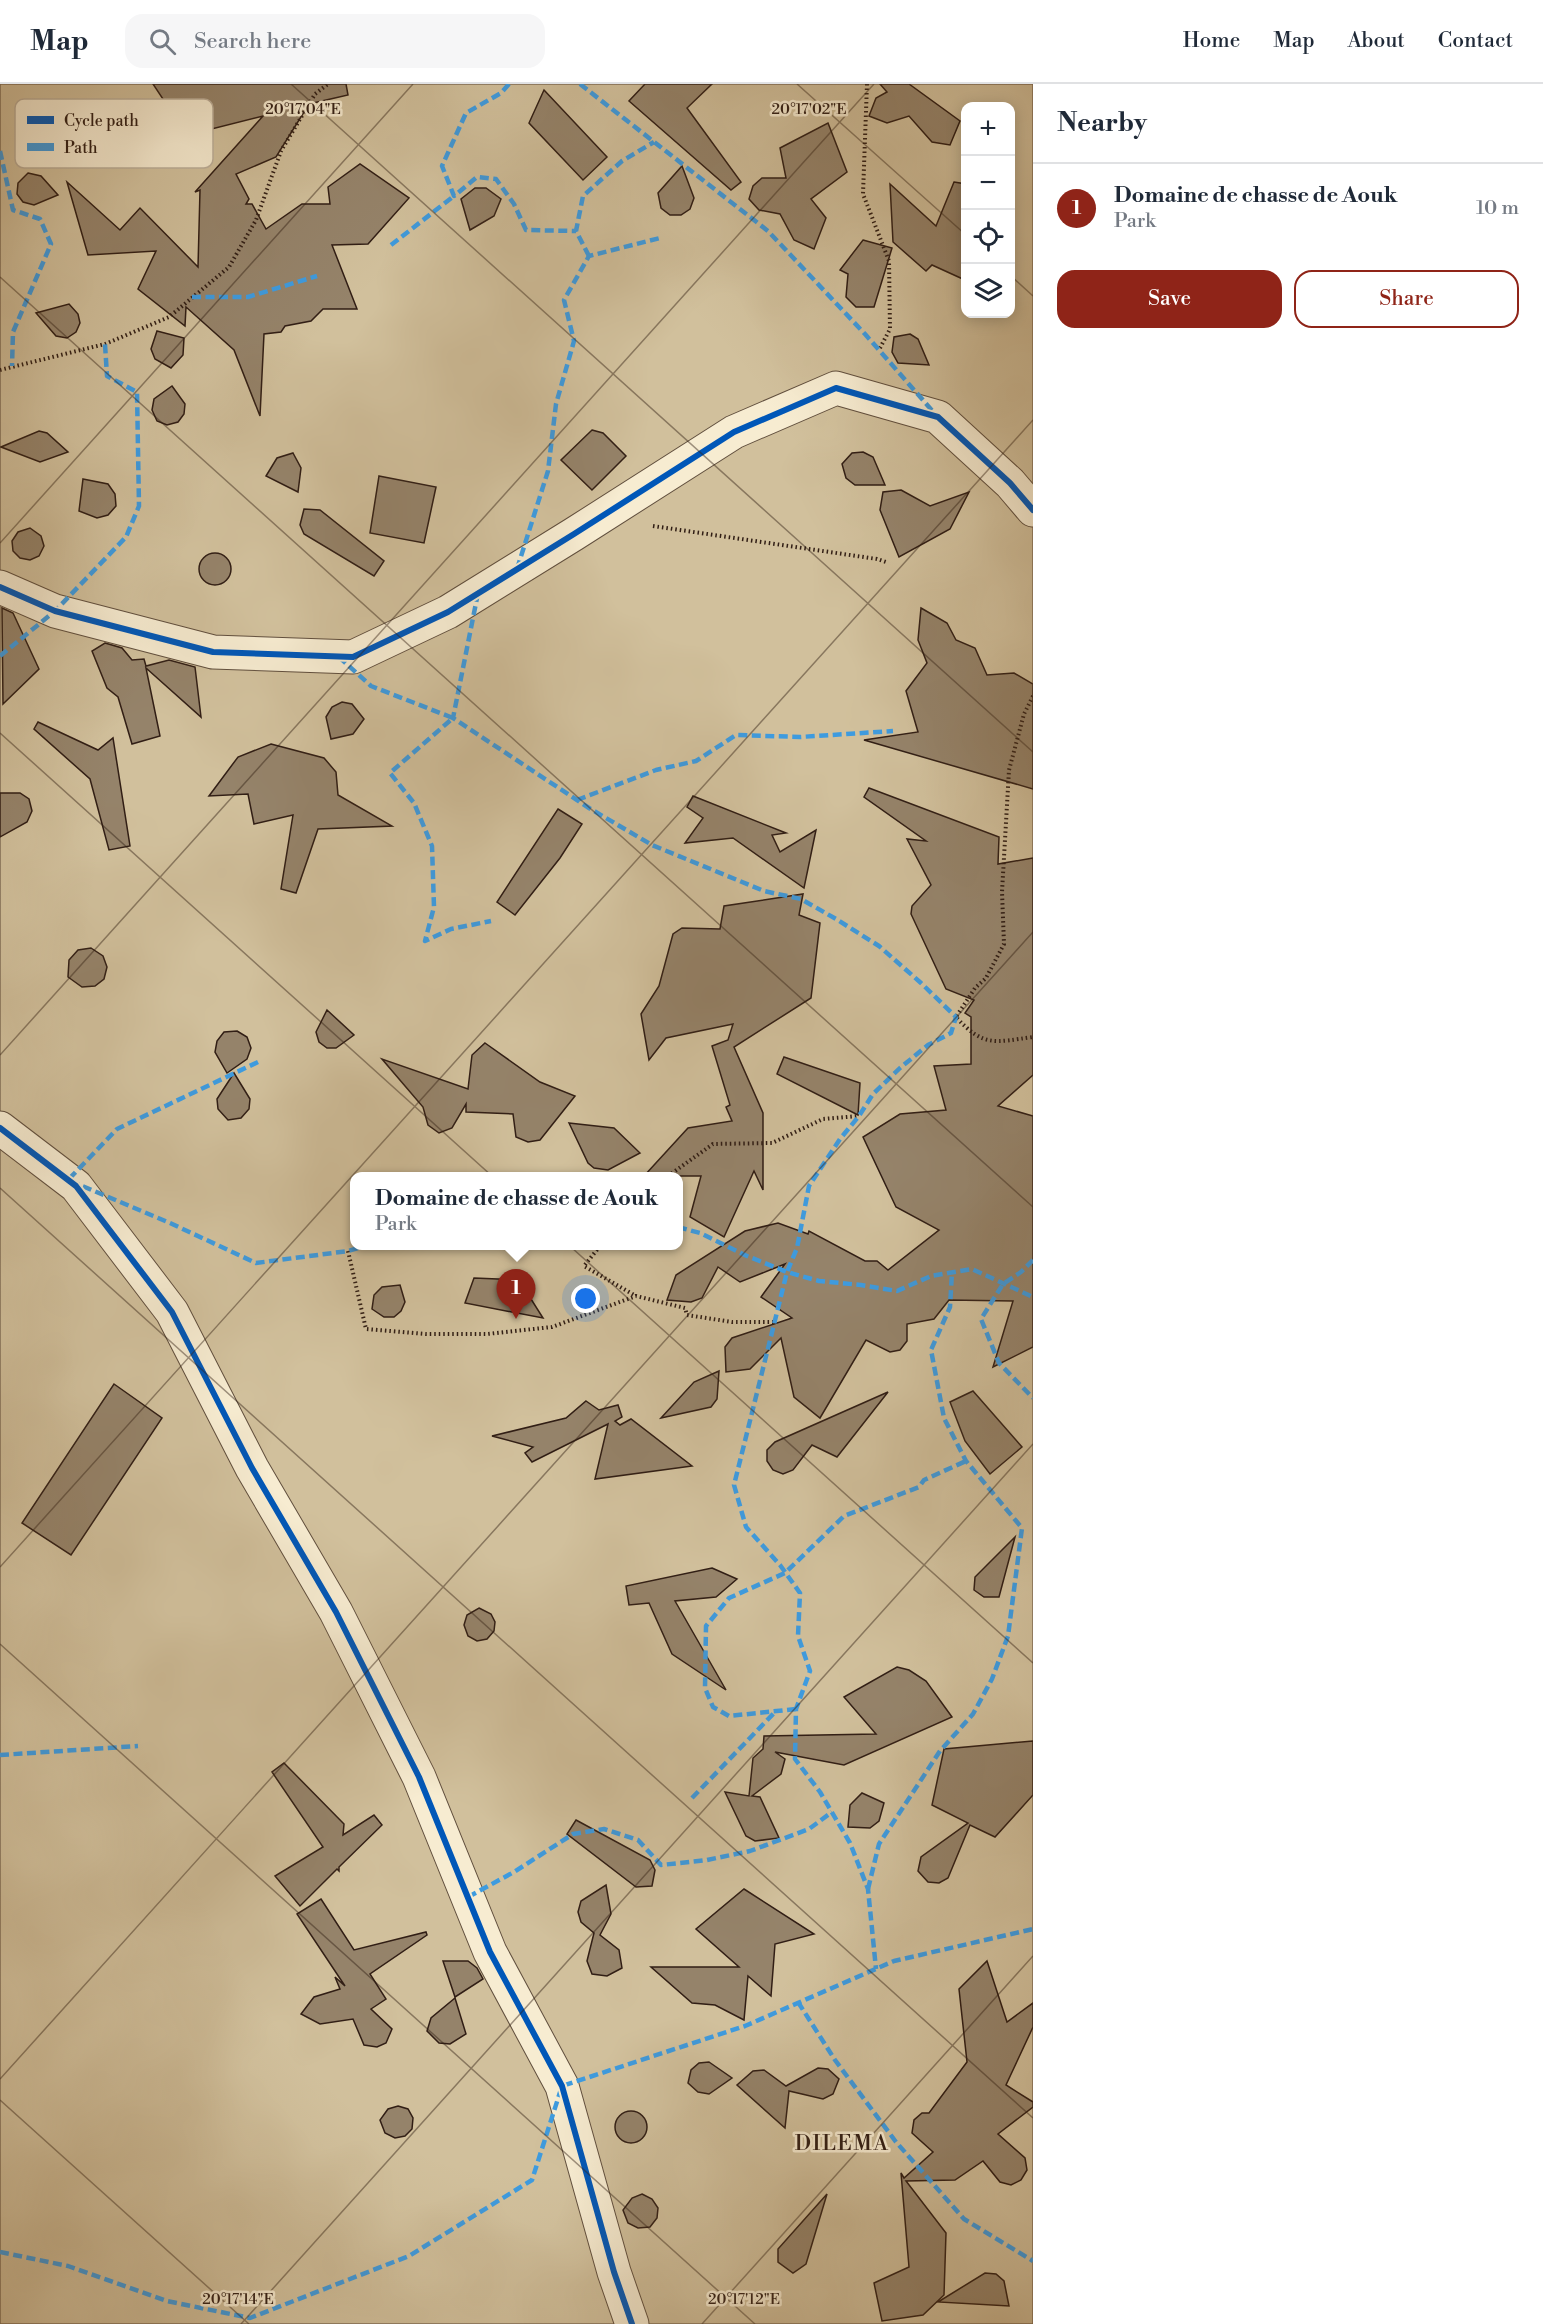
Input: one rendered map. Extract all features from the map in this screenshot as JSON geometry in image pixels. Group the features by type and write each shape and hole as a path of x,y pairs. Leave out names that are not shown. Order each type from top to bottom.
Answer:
{"street":[{"path":"0,587 55,611 213,652 353,657 448,612 734,432 836,388 938,417 1011,483 1033,510"},
{"path":"0,1128 76,1186 172,1312 252,1468 336,1612 419,1777 490,1952 562,2086 614,2272 632,2324"}],"path":[{"path":"0,370 105,344 169,317 229,267 256,220 281,150 315,94 328,84"},
{"path":"867,84 863,194 889,261 890,329 879,350"},
{"path":"599,518 886,562"},
{"path":"1033,696 1024,714 1009,770 1002,892 1004,944 986,978 975,988 956,1017 968,1030 992,1043 1033,1037"},
{"path":"674,1172 714,1144 772,1143 823,1119 860,1116"},
{"path":"596,1250 584,1266 636,1296 685,1308 687,1315 732,1322 774,1322"},
{"path":"348,1251 366,1329 426,1334 487,1334 552,1327 636,1296"}],"shaded area":[{"path":"0,84 1033,84 1033,2324 0,2324"}],"building":[{"path":"153,84 346,84 348,95 309,104 276,157 236,174 249,199 246,204 252,204 266,229 302,204 330,204 328,187 360,164 409,198 368,244 332,245 357,309 323,309 311,321 285,326 281,332 264,334 260,416 234,350 186,307 185,326 138,289 156,251 88,255 67,182 120,230 140,208 198,267 200,190 195,192 263,116 213,129 213,99 163,99"},
{"path":"645,84 712,84 687,108 741,182 731,190 629,101"},
{"path":"880,84 909,84 960,121 950,145 932,142 909,116 887,123 869,116 876,98 887,92"},
{"path":"544,90 607,157 583,180 529,123"},
{"path":"828,123 847,172 811,199 826,218 814,249 794,240 780,214 759,210 749,199 753,186 762,178 786,178 780,148"},
{"path":"682,166 694,198 690,209 681,215 670,215 661,208 658,193"},
{"path":"28,173 41,176 58,195 34,205 23,202 17,194 18,183"},
{"path":"954,182 961,183 961,278 932,265 926,271 893,242 890,184 936,226"},
{"path":"475,188 486,188 501,199 494,216 470,230 461,199"},
{"path":"863,240 892,248 874,307 856,307 846,297 848,274 840,270"},
{"path":"69,304 78,314 80,323 76,332 67,338 56,336 36,313"},
{"path":"157,331 184,338 183,355 171,368 155,359 151,349"},
{"path":"910,334 918,339 929,365 898,363 892,352 894,337"},
{"path":"172,386 185,404 184,414 178,422 167,425 157,421 152,410 154,399"},
{"path":"592,430 603,433 626,456 592,490 561,460"},
{"path":"39,431 47,433 68,452 40,462 1,447"},
{"path":"863,452 873,457 885,485 855,485 846,478 842,464 852,453"},
{"path":"293,453 301,468 298,492 266,476 277,458"},
{"path":"379,476 436,487 424,543 370,533"},
{"path":"83,479 108,484 115,494 116,506 108,515 97,518 79,511"},
{"path":"901,490 930,506 969,492 950,529 899,557 880,510 883,492"},
{"path":"304,509 320,510 384,561 374,576 304,534 300,525"},
{"path":"30,528 41,536 44,546 39,556 30,560 20,558 13,551 12,541 18,532"},
{"path":"215,553 227,557 231,569 227,581 215,585 203,581 199,569 203,557"},
{"path":"2,608 13,613 39,669 3,704"},
{"path":"921,608 947,623 956,640 975,648 987,675 1014,673 1033,684 1033,789 864,740 918,732 906,691 927,663 918,640"},
{"path":"105,643 122,648 132,660 144,659 146,666 169,660 195,667 201,717 146,668 160,736 132,744 118,697 107,688 92,651"},
{"path":"342,702 352,704 364,719 353,734 331,739 326,717 332,707"},
{"path":"38,722 98,750 113,738 130,846 109,850 90,779 34,729"},
{"path":"271,744 324,758 336,772 338,795 392,826 318,829 296,893 281,889 293,815 254,824 248,794 209,796 238,757"},
{"path":"869,788 999,837 998,864 1033,858 1033,1075 998,1106 1033,1116 1033,1347 993,1367 1013,1301 949,1300 934,1319 907,1324 907,1341 900,1350 890,1352 866,1340 820,1418 794,1397 781,1338 750,1369 726,1372 725,1347 732,1338 792,1318 761,1297 785,1264 740,1282 718,1267 702,1298 691,1302 667,1300 676,1275 745,1231 778,1223 808,1234 809,1231 865,1261 877,1261 888,1270 939,1230 896,1207 863,1137 900,1114 946,1110 934,1066 971,1064 971,1017 965,1013 974,1000 946,989 911,914 912,906 931,885 907,839 926,841 864,797"},
{"path":"0,793 20,793 29,799 32,811 27,822 0,837"},
{"path":"693,796 786,833 772,835 780,852 816,830 804,888 733,838 685,843 703,818 687,807"},
{"path":"558,809 582,824 560,858 515,915 497,902"},
{"path":"803,894 799,915 820,923 811,998 734,1047 763,1113 763,1190 754,1171 724,1237 690,1217 701,1176 683,1176 683,1172 648,1172 688,1128 732,1121 726,1107 730,1105 712,1046 728,1040 733,1024 666,1038 649,1060 641,1014 659,986 673,934 682,928 720,929 724,906"},
{"path":"91,948 103,956 107,967 104,979 95,986 82,987 68,977 69,960 78,950"},
{"path":"327,1010 354,1035 336,1048 327,1048 319,1042 316,1032"},
{"path":"237,1031 247,1037 251,1048 247,1059 227,1073 215,1052 217,1041 224,1032"},
{"path":"485,1043 540,1082 575,1096 540,1140 528,1142 516,1137 513,1114 466,1112 466,1104 452,1128 439,1133 428,1125 423,1107 382,1059 468,1089 472,1055"},
{"path":"784,1057 860,1083 858,1115 777,1074"},
{"path":"234,1073 250,1099 249,1109 241,1118 228,1120 218,1109 217,1099"},
{"path":"569,1123 614,1128 640,1153 608,1170 594,1168 588,1163"},
{"path":"474,1278 519,1280 543,1318 465,1303"},
{"path":"400,1285 405,1302 401,1311 394,1317 384,1317 372,1309 374,1295 382,1287"},
{"path":"719,1371 717,1399 711,1407 661,1418 694,1382"},
{"path":"114,1384 162,1418 71,1555 22,1523"},
{"path":"973,1391 1022,1447 990,1474 965,1441 950,1402"},
{"path":"888,1392 837,1457 812,1445 793,1470 783,1474 773,1470 767,1461 767,1450 775,1442"},
{"path":"586,1401 599,1410 618,1405 622,1417 615,1421 620,1425 631,1419 692,1466 595,1479 608,1424 532,1462 525,1453 533,1447 492,1436 566,1418"},
{"path":"1015,1537 999,1597 984,1597 974,1590 975,1577"},
{"path":"712,1568 737,1579 716,1597 675,1601 726,1690 672,1654 649,1603 629,1605 626,1586"},
{"path":"479,1608 491,1614 495,1622 494,1631 487,1639 477,1641 468,1636 464,1625 467,1615"},
{"path":"897,1667 909,1670 926,1681 952,1717 844,1765 775,1752 785,1759 781,1774 752,1796 760,1797 779,1838 755,1841 746,1836 725,1792 749,1796 753,1758 763,1749 764,1736 876,1734 844,1697"},
{"path":"1033,1741 1033,1795 995,1837 970,1825 948,1878 939,1883 928,1882 918,1871 921,1857 968,1823 932,1805 944,1749"},
{"path":"284,1763 344,1824 343,1835 374,1815 382,1825 339,1867 339,1871 337,1869 300,1906 275,1876 323,1847 272,1772"},
{"path":"862,1793 884,1803 879,1821 870,1828 848,1827 850,1805"},
{"path":"576,1820 650,1860 655,1870 652,1886 636,1887 567,1834"},
{"path":"606,1885 611,1914 600,1935 619,1950 622,1968 607,1976 592,1974 587,1961 594,1933 581,1922 578,1912 581,1901"},
{"path":"744,1889 814,1934 775,1944 771,1996 748,1976 744,2020 715,2005 692,2003 651,1967 739,1967 696,1929"},
{"path":"321,1899 354,1950 426,1932 427,1935 370,1974 386,1999 371,2009 392,2029 386,2043 377,2047 364,2045 353,2019 320,2024 301,2014 314,1997 340,1989 335,1977 345,1986 297,1914"},
{"path":"443,1961 468,1961 477,1968 483,1979 455,1997"},
{"path":"987,1961 1007,2022 1033,2003 1033,2027 1006,2085 1033,2102 1033,2107 998,2134 1025,2158 1027,2170 1021,2180 1011,2185 1000,2182 983,2161 955,2180 906,2181 946,2233 944,2295 923,2315 882,2321 874,2283 909,2267 901,2173 904,2178 933,2152 912,2133 914,2120 922,2113 929,2113 967,2062 959,1989"},
{"path":"455,1998 466,2034 450,2044 439,2043 427,2031 431,2018"},
{"path":"709,2062 732,2078 709,2094 698,2092 688,2083 691,2070 699,2063"},
{"path":"818,2068 828,2069 839,2079 833,2094 823,2099 789,2091 785,2128 737,2085 753,2071 764,2070 786,2086"},
{"path":"398,2106 408,2109 413,2118 412,2129 405,2136 395,2138 385,2133 380,2120 388,2109"},
{"path":"631,2111 642,2116 647,2127 642,2138 631,2143 620,2138 615,2127 620,2116"},
{"path":"642,2194 652,2199 658,2208 657,2218 650,2227 638,2228 628,2223 623,2210 632,2198"},
{"path":"827,2194 806,2264 793,2273 778,2262 778,2249"},
{"path":"985,2273 996,2274 1004,2281 1009,2306 938,2302"}],"marked path":[{"path":"509,84 501,93 466,113 442,166 454,196 477,177 496,179 514,204 526,230 576,231"},
{"path":"580,84 768,231 865,334 936,415"},
{"path":"589,256 576,231 583,196 622,161 654,142"},
{"path":"0,151 13,210 40,219 51,244 13,332 12,366"},
{"path":"391,245 454,196"},
{"path":"517,569 548,471 556,404 574,341 564,300 589,256 660,238"},
{"path":"192,297 248,297 317,276"},
{"path":"0,656 55,611 126,537 139,506 137,392 107,376 105,344"},
{"path":"478,593 453,718 589,808 652,845 764,891 801,899 836,919 879,946 956,1017 951,1033 928,1045 873,1094 809,1186 797,1248 787,1272 734,1485 746,1527 780,1565 800,1593 798,1636 810,1671 796,1709 795,1759 820,1792 850,1843 868,1889 876,1969"},
{"path":"339,657 371,686 453,718 390,773 414,803 432,846 434,907 425,941 451,929 491,921"},
{"path":"577,800 656,770 696,761 736,735 800,737 893,731"},
{"path":"258,1062 117,1129 68,1180 170,1223 256,1263 351,1250"},
{"path":"683,1228 700,1233 787,1272 819,1281 897,1291 931,1276 972,1269 1033,1297"},
{"path":"1033,1260 1021,1272 1003,1284 981,1319 999,1363 1033,1398"},
{"path":"868,1889 879,1844 940,1751 973,1714 992,1679 1008,1636 1022,1528 966,1461 944,1418 931,1350 950,1307 952,1272"},
{"path":"796,1709 729,1716 713,1707 705,1688 706,1626 729,1598 785,1573 844,1516 919,1487 924,1480 966,1461"},
{"path":"692,1798 775,1712"},
{"path":"0,1755 138,1746"},
{"path":"468,1897 514,1872 573,1834 604,1829 638,1840 661,1865 707,1860 750,1851 809,1829 832,1812"},
{"path":"0,2252 68,2266 167,2301 250,2318 409,2256 532,2180 562,2086 745,2026 894,1961 1033,1929"},
{"path":"798,2002 835,2060 896,2142 964,2219 1033,2261"}],"cycle path":[{"path":"0,587 55,611 213,652 353,657 448,612 734,432 836,388 938,417 1010,483 1033,510"},
{"path":"0,1128 76,1186 172,1312 252,1468 336,1612 419,1777 490,1952 562,2086 614,2272 632,2324"}],"place":[{"name":"Domaine de chasse de Aouk","path":"516,1319"}],"district":[{"name":"DILEMA","path":"842,2143"}]}
